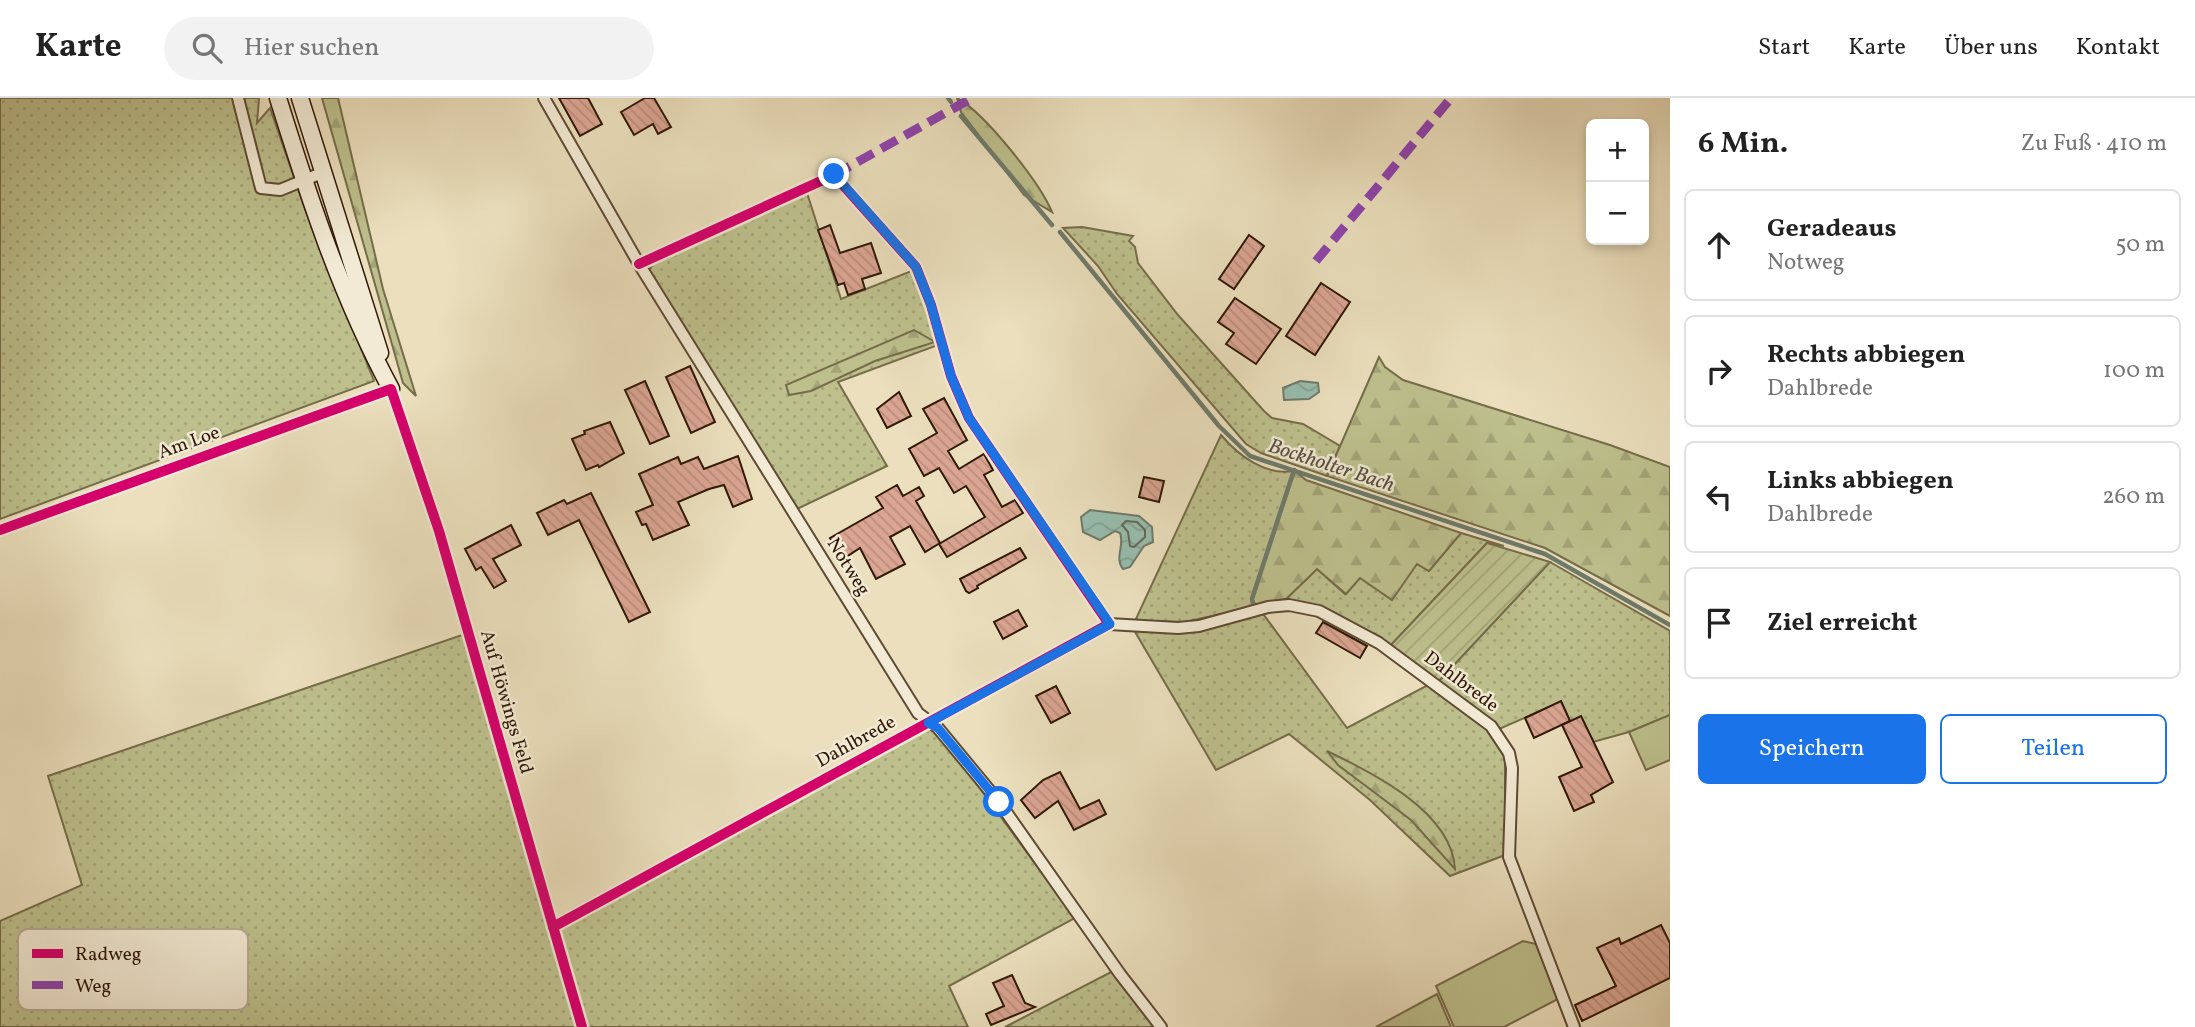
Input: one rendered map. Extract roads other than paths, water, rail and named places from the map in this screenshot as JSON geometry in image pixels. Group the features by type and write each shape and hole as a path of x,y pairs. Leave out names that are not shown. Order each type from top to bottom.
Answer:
{"main road":[{"name":"Auf Höwings Feld","path":"278,98 304,180 358,328 391,389"},
{"name":"Auf Höwings Feld","path":"300,98 391,389"}],"street":[{"path":"238,98 261,188 274,192 324,172"},
{"name":"Notweg","path":"544,98 639,264 918,713 938,728 999,802 1119,974 1161,1027"},
{"path":"639,264 834,174 916,267 931,305 951,376 969,418 1110,624"},
{"name":"Am Loe","path":"0,530 391,389"},
{"name":"Auf Höwings Feld","path":"391,389 439,531 582,1027"},
{"name":"Dahlbrede","path":"553,928 1110,624 1178,628 1199,626 1268,607 1289,605 1319,611 1379,643 1491,726 1509,753 1512,768 1509,857 1574,1027"}],"water":[{"path":"1300,381 1318,383 1319,392 1309,399 1284,400 1283,388"},
{"path":"1090,510 1139,516 1152,527 1153,542 1144,546 1130,567 1123,569 1119,560 1120,533 1115,531 1100,540 1083,532 1081,517"}],"waterway":[{"name":"Bockholter Bach","path":"948,98 951,102"},
{"name":"Bockholter Bach","path":"961,116 1052,225"},
{"name":"Bockholter Bach","path":"1060,232 1219,426 1250,456 1545,554 1670,625"},
{"path":"1253,604 1252,599 1294,470"}]}
